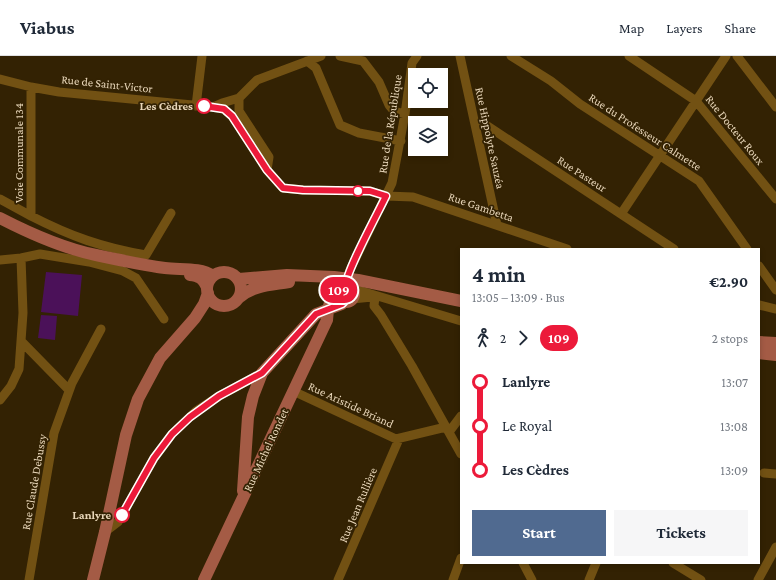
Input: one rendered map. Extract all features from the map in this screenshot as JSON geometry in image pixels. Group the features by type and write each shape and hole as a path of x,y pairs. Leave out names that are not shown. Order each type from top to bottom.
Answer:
{"main road":[{"path":"0,218 65,248 162,267 198,270 208,272 213,276"},
{"path":"95,255 110,262 152,271 196,276 204,280 212,302 220,306"},
{"path":"93,580 126,435 138,399 149,377 160,358 195,318 204,304 208,283 213,276 224,271 235,275 239,279 242,288 240,297"},
{"path":"239,279 287,275 334,277 358,280 460,301"},
{"path":"195,318 220,306 232,305 247,291 290,282 306,276"},
{"name":"Rue Michel Rondet","path":"204,580 328,315 330,302 334,297 345,294"},
{"path":"243,498 248,417 253,396 262,373 316,314 328,315"},
{"path":"760,342 776,343"},
{"path":"760,353 776,355"}],"street":[{"path":"196,106 202,56"},
{"path":"213,107 239,98 257,80 321,56"},
{"path":"340,56 363,61 379,82 389,105 394,111 406,114"},
{"name":"Rue de la République","path":"345,294 350,270 392,183 406,114 412,63 417,56"},
{"name":"Rue Hippolyte Sauzéa","path":"460,56 497,225"},
{"name":"Rue du Professeur Calmette","path":"511,56 551,81 580,104 698,181 746,248"},
{"name":"Rue Docteur Roux","path":"629,56 696,101 776,200"},
{"path":"621,214 726,56"},
{"path":"737,56 776,107"},
{"path":"307,61 316,68 340,125 359,132 401,142"},
{"name":"Rue de Saint-Victor","path":"0,79 59,92 213,107"},
{"name":"Voie Communale 134","path":"31,87 31,216 60,231 89,242 122,251 146,255 171,213"},
{"path":"239,98 238,111 269,157 267,170"},
{"name":"Rue Gambetta","path":"213,107 224,109 232,116 267,170 283,188 303,190 370,191 386,196 413,197 563,248"},
{"name":"Rue Pasteur","path":"475,124 486,125 672,248"},
{"path":"0,199 31,216"},
{"path":"0,260 40,254 89,262 123,271 136,278 164,319"},
{"path":"0,400 11,386 19,369 23,313 21,258"},
{"path":"760,267 776,290"},
{"path":"345,294 375,296 460,321"},
{"path":"375,296 374,306 381,314 412,366 460,452"},
{"path":"760,305 776,309"},
{"path":"412,307 425,316 460,326"},
{"name":"Rue Claude Debussy","path":"29,580 54,433 69,390 101,329"},
{"path":"21,341 69,390"},
{"path":"105,532 118,522 154,458 172,434 196,411 219,396 262,373"},
{"name":"Rue Aristide Briand","path":"293,391 396,439 448,430"},
{"path":"448,430 460,417"},
{"name":"Rue Jean Rullière","path":"338,580 399,439"},
{"path":"764,473 776,474"},
{"path":"758,580 763,561 776,547"},
{"path":"453,580 460,561"},
{"path":"524,564 532,580"},
{"path":"589,580 596,564"},
{"path":"675,564 701,580"}],"shaded area":[{"path":"46,272 82,275 78,316 41,312"},
{"path":"41,315 57,316 55,340 38,338"}],"bus line":[{"name":"109","path":"122,515 154,458 172,434 196,411 219,396 262,373 316,314 344,302 339,298 338,291 346,286 345,283 350,270 386,196 370,191 303,190 283,188 267,170 232,116 224,109 204,106"}],"place":[{"name":"Les Cèdres","path":"204,106"},
{"name":"Lanlyre","path":"122,515"}]}
